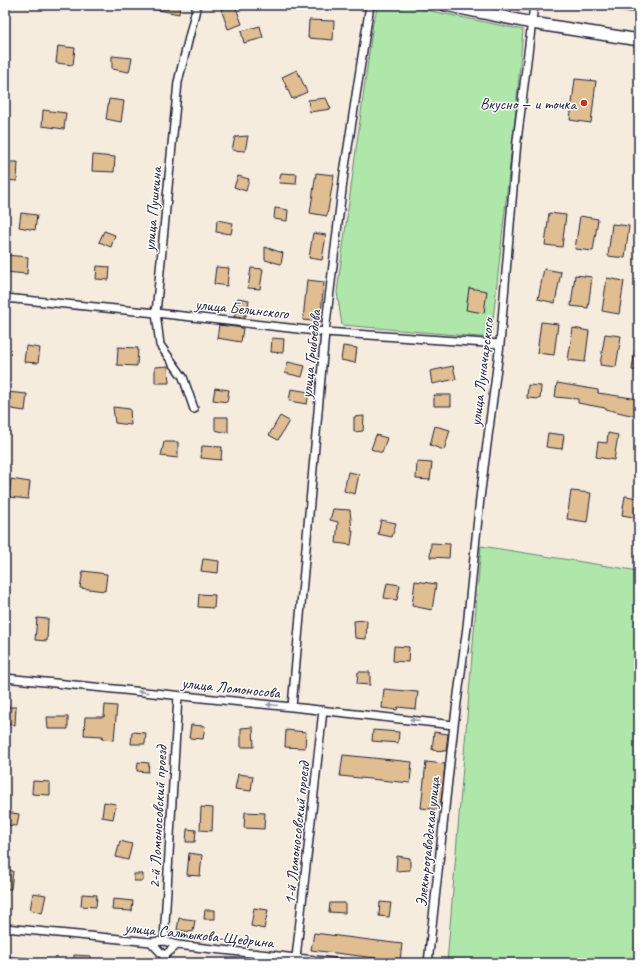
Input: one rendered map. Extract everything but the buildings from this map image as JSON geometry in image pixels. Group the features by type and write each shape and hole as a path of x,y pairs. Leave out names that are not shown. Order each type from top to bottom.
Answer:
{"main road":[{"path":"445,5 532,23 639,40"}],"street":[{"name":"улица Пушкина","path":"194,409 183,377 160,345 156,313 178,82 197,5"},
{"name":"улица Грибоедова","path":"292,707 325,332 344,173 370,5"},
{"name":"улица Луначарского","path":"454,724 467,627 480,498 500,344 517,140 534,5"},
{"name":"улица Белинского","path":"5,298 325,332 500,344"},
{"name":"улица Ломоносова","path":"5,678 454,724"},
{"name":"2-й Ломоносовский проезд","path":"164,941 178,696"},
{"name":"1-й Ломоносовский проезд","path":"296,958 323,710"},
{"name":"Электрозаводская улица","path":"428,963 454,724"},
{"name":"улица Салтыкова-Щедрина","path":"5,928 151,942 164,941 177,945 342,963"},
{"path":"151,942 163,960 177,945"}],"green space":[{"path":"378,5 402,5 523,30 516,109 491,338 342,325 337,292 373,23"},
{"path":"589,5 639,5 639,14"},
{"path":"481,546 639,571 639,963 447,963"}],"place":[{"name":"Вкусно — и точка","path":"584,103"}]}
